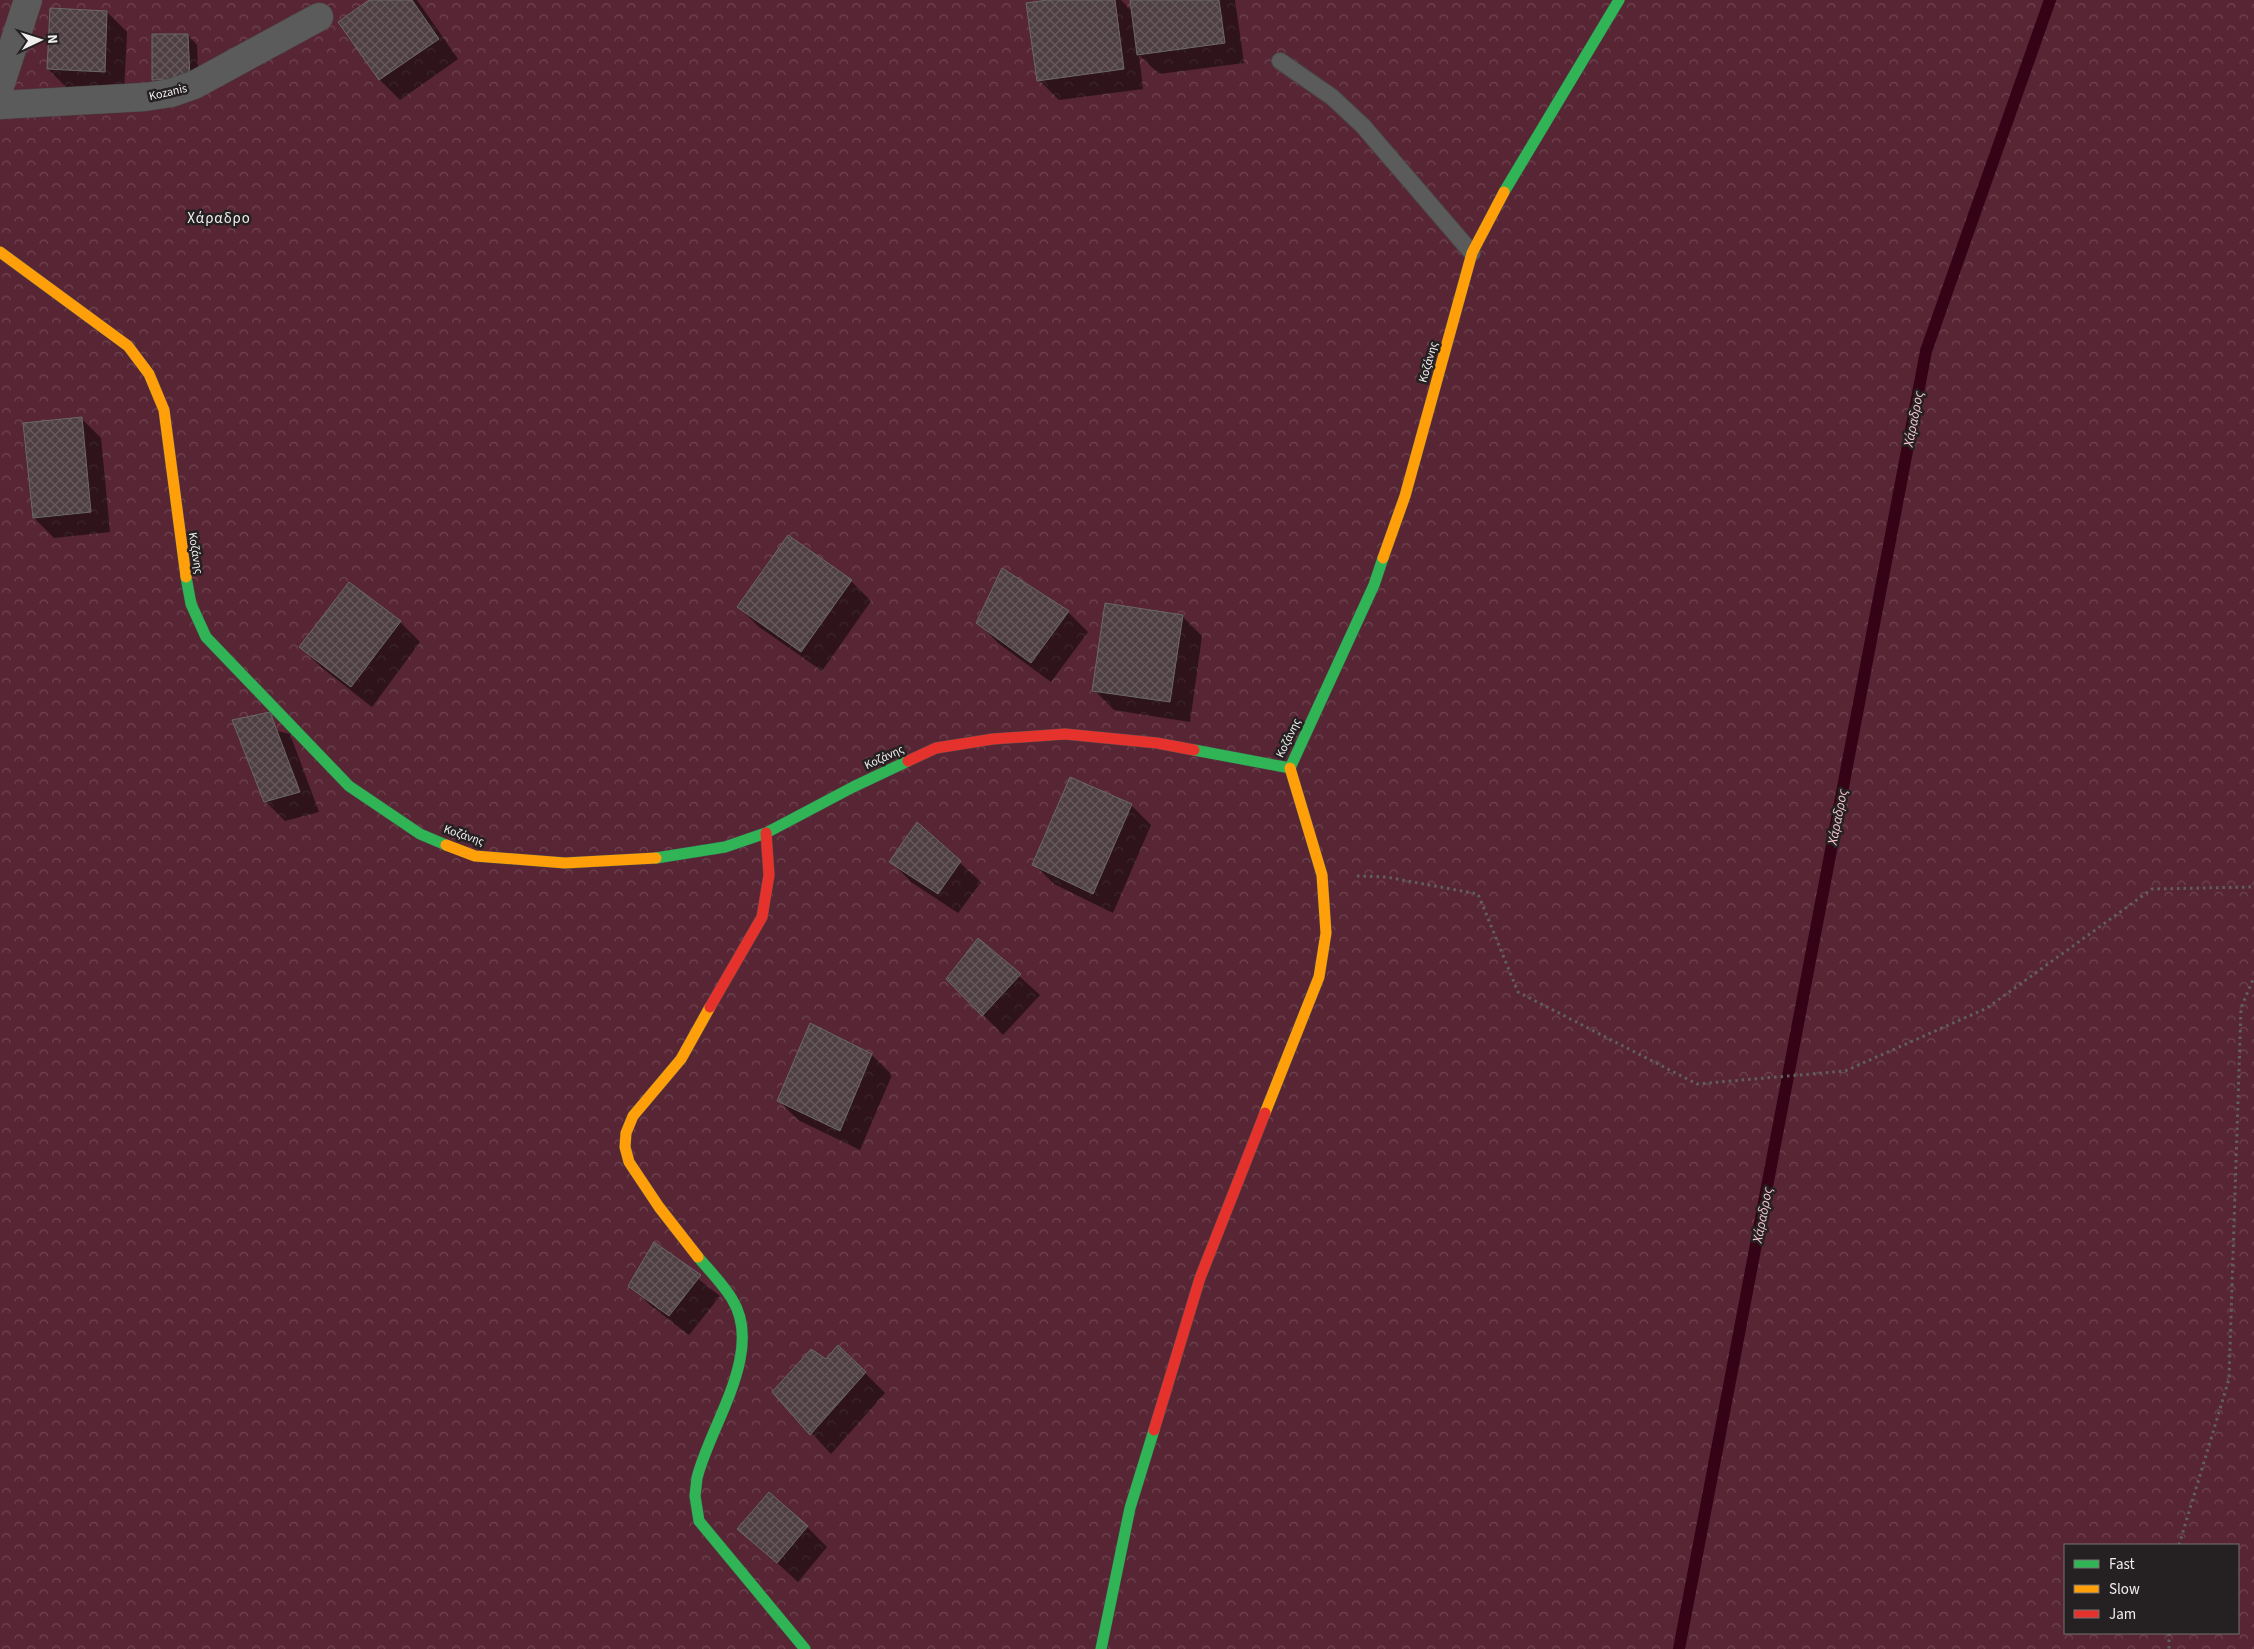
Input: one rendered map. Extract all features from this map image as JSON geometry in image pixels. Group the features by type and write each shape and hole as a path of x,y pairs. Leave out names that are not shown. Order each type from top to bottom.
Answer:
{"street":[{"path":"0,86 28,0"},
{"name":"Κοζάνης","path":"0,252 128,346 149,374 164,410 182,560 191,604 206,637 349,786 420,834 475,856 564,863 670,857 725,847 766,833 853,786 936,748 992,739 1065,734 1158,743 1290,768 1374,585 1405,496 1472,253 1493,210 1619,0"},
{"name":"Kozanis","path":"0,105 145,97 171,93 194,85 320,17"},
{"path":"1101,1649 1130,1508 1200,1278 1319,976 1326,933 1322,875 1290,768"},
{"path":"766,833 771,870 769,890 762,917 714,1005 681,1059 633,1116 626,1133 625,1147 629,1162 659,1208 732,1299 740,1317 742,1340 740,1363 699,1471 695,1487 694,1502 699,1522 805,1649"}],"lane":[{"path":"1280,61 1332,97 1363,126 1472,253"}],"path":[{"path":"1322,875 1386,877 1478,894 1518,992 1697,1084 1845,1071 1987,1008 2152,889 2254,887"},
{"path":"2178,1544 2229,1379 2242,1008 2254,977"},
{"path":"2168,1634 2169,1649"}],"green space":[{"path":"0,0 2254,0 2254,1649 0,1649"}],"building":[{"path":"369,0 412,0 439,39 379,80 338,22"},
{"path":"1047,0 1115,0 1124,69 1037,81 1026,3"},
{"path":"1130,0 1219,0 1225,43 1137,55"},
{"path":"50,8 107,11 105,72 47,69"},
{"path":"152,34 188,34 190,79 152,80"},
{"path":"82,417 91,512 33,518 23,423"},
{"path":"788,535 852,580 801,652 737,607"},
{"path":"1002,568 1069,611 1031,663 976,623"},
{"path":"349,582 401,621 351,687 299,647"},
{"path":"1105,603 1183,615 1170,702 1092,691"},
{"path":"270,712 300,792 264,802 232,720"},
{"path":"1070,777 1132,804 1093,894 1032,865"},
{"path":"917,822 961,861 938,894 889,862"},
{"path":"978,938 1021,974 982,1016 946,979"},
{"path":"810,1023 872,1054 840,1131 777,1101"},
{"path":"654,1242 701,1275 669,1316 628,1286"},
{"path":"838,1345 866,1372 810,1435 772,1392 811,1349 826,1359"},
{"path":"769,1492 808,1526 777,1563 737,1529"}],"waterway":[{"name":"Χάραδρος","path":"1679,1649 1926,351 2050,0"}],"traffic: fast":[{"path":"1504,192 1619,0"},
{"path":"1194,750 1290,768 1374,585 1383,558"},
{"path":"186,577 191,604 206,637 349,786 420,834 446,845"},
{"path":"656,858 725,847 766,833 853,787 908,761"},
{"path":"698,1257 732,1299 741,1320 742,1342 739,1365 732,1388 697,1478 695,1496 699,1521 805,1649"},
{"path":"1101,1649 1130,1508 1154,1430"}],"traffic: slow":[{"path":"1383,558 1405,496 1472,253 1504,192"},
{"path":"0,252 128,346 149,374 164,410 186,577"},
{"path":"1265,1113 1319,977 1326,933 1322,875 1290,768"},
{"path":"446,845 475,856 565,863 656,858"},
{"path":"698,1257 659,1207 629,1162 625,1147 626,1133 633,1116 681,1059 710,1007"}],"traffic: jam":[{"path":"908,761 936,748 993,739 1065,734 1157,743 1194,750"},
{"path":"710,1007 762,917 769,875 766,833"},
{"path":"1154,1430 1200,1278 1265,1113"}],"district":[{"name":"Χάραδρο","path":"219,218"}]}
